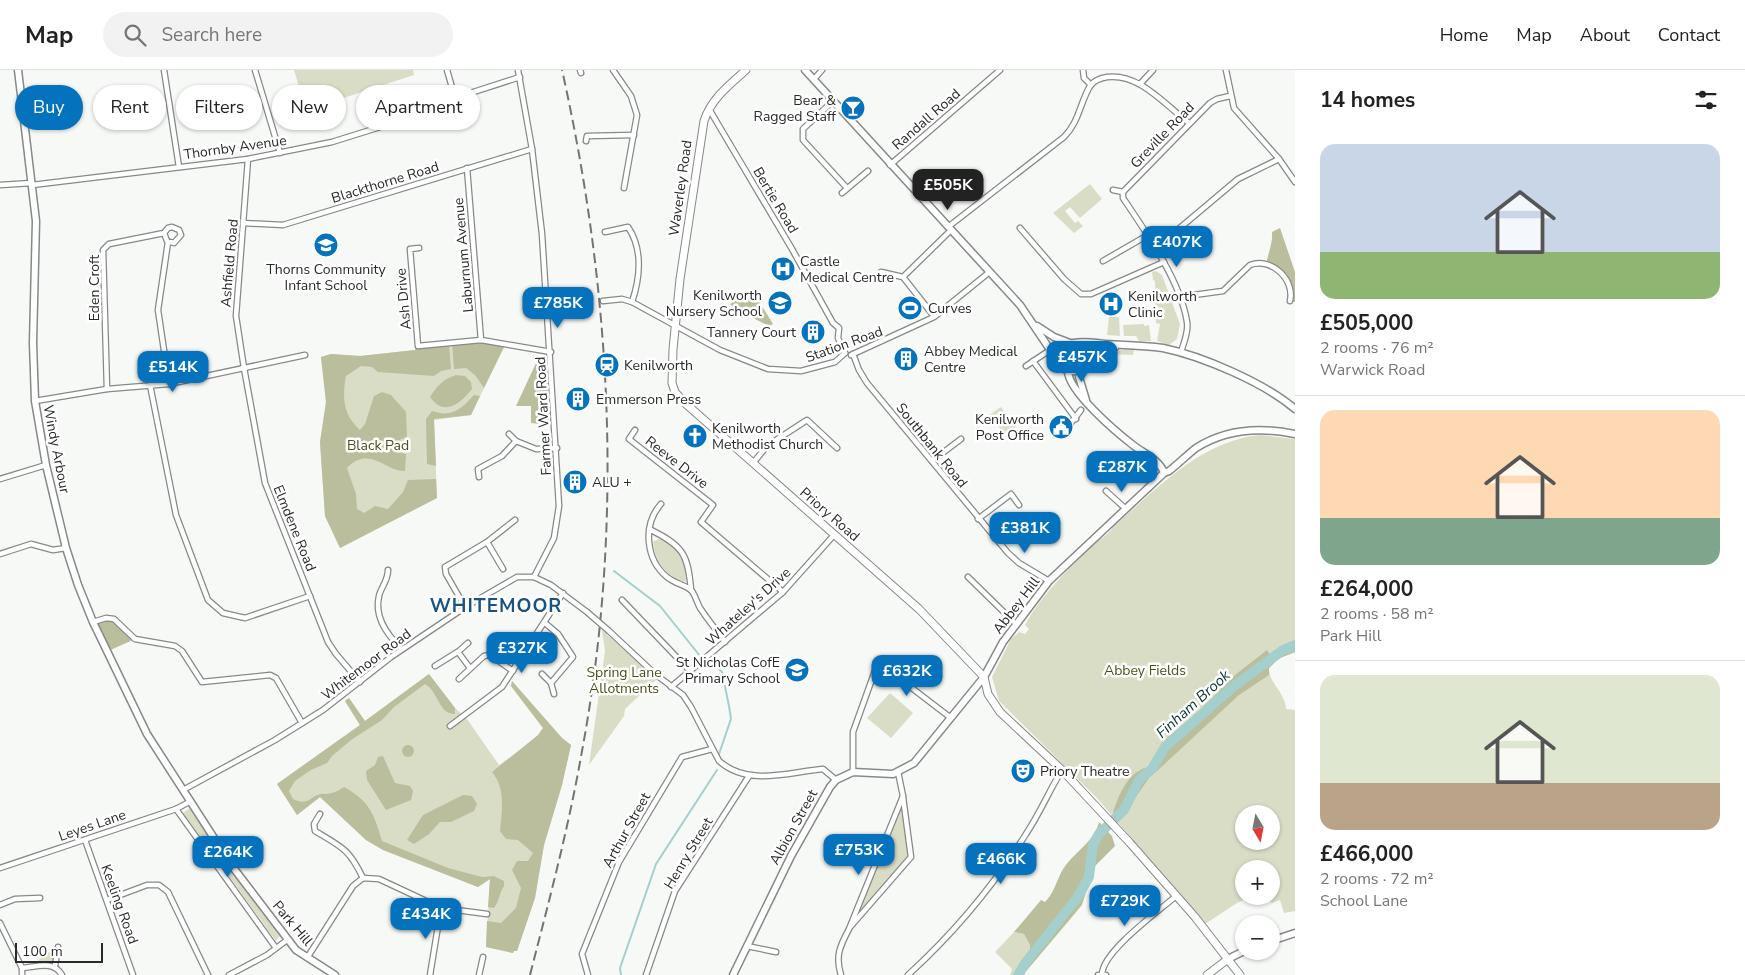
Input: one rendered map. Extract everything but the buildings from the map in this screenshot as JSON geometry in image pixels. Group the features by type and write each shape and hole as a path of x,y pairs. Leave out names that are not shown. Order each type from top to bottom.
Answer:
{"main road":[{"name":"Waverley Road","path":"672,366 674,326 700,138 708,108 746,70"},
{"name":"Priory Road","path":"672,366 672,383 680,398 926,615 984,677"},
{"path":"984,677 988,694 1000,712 1062,770 1130,843 1240,975"},
{"path":"1207,975 1228,959"}],"street":[{"name":"Windy Arbour","path":"18,70 36,229 33,343 35,402 46,465 66,548 93,622 147,734 191,802"},
{"path":"164,70 179,167"},
{"path":"256,70 280,153"},
{"path":"448,70 452,85"},
{"name":"Farmer Ward Road","path":"518,70 532,149 542,234 557,448 559,510 550,545 534,577"},
{"path":"614,70 631,96 637,115 624,188"},
{"path":"805,70 1036,325 1058,361 1068,371 1070,384 1079,395 1120,435 1160,465 1164,473"},
{"path":"814,79 822,70"},
{"name":"Randall Road","path":"890,165 1000,70"},
{"path":"1083,70 1084,78 1091,85"},
{"path":"1140,84 1152,70"},
{"path":"1234,70 1226,71 1230,96 1236,111 1279,159 1295,182"},
{"name":"Thornby Avenue","path":"480,90 520,77"},
{"path":"903,277 948,230 1064,138 1076,121 1091,85 1097,80 1108,77 1122,77 1140,84 1188,123"},
{"name":"Greville Road","path":"1123,192 1188,123 1214,100 1230,96"},
{"path":"833,101 804,129 803,140 846,188"},
{"name":"Bertie Road","path":"708,108 797,257 833,323 839,328 838,338 845,353"},
{"name":"Thornby Avenue","path":"0,185 32,184 248,159 332,142 370,130"},
{"path":"586,141 587,136 634,135"},
{"name":"Blackthorne Road","path":"243,224 283,225 532,149"},
{"name":"Ashfield Road","path":"244,368 236,316 248,159"},
{"path":"1156,248 1238,179 1279,159"},
{"name":"Laburnum Avenue","path":"467,168 481,340"},
{"path":"842,193 868,171"},
{"path":"1114,190 1123,192 1123,198 1148,234 1164,262 1179,297 1187,322 1181,353"},
{"name":"Eden Croft","path":"107,389 103,250 109,244 164,234 168,228 172,227 180,232 177,242 168,242 158,310 169,384"},
{"path":"603,301 622,299 632,302 636,289 639,252 634,236 628,227 605,232"},
{"path":"1020,228 1064,279 1081,294 1096,292 1164,262"},
{"path":"164,234 168,242"},
{"path":"1103,261 1148,234"},
{"name":"Ash Drive","path":"419,248 408,250 418,346 481,340"},
{"path":"1179,297 1223,291 1250,265 1256,263 1268,265 1281,271 1291,289 1290,301"},
{"path":"882,272 903,277 933,315"},
{"name":"Station Road","path":"632,302 736,358 776,371 801,371 839,360 845,353 853,354 934,317 988,273"},
{"path":"1036,325 1054,337 1075,344 1084,351 1087,360"},
{"path":"481,340 550,352"},
{"path":"1058,361 1062,347 1075,344 1151,347 1181,353 1254,383 1295,409"},
{"path":"1086,400 1079,377 1087,360 1095,353 1121,345"},
{"path":"1026,366 1047,352"},
{"name":"Southbank Road","path":"853,354 859,370 978,519 1008,553 1049,581"},
{"path":"35,402 107,389 169,384 305,355"},
{"path":"1033,362 1076,419"},
{"name":"Elmdene Road","path":"244,368 265,483 328,642 360,682"},
{"path":"1068,371 1077,371 1082,368"},
{"path":"150,385 176,515 208,600 223,613 245,618 310,596"},
{"path":"1070,424 1076,419 1081,410"},
{"path":"752,463 767,446 782,434 807,420 837,448"},
{"name":"Abbey Hill","path":"898,772 914,763 925,751 984,677 988,666 1016,623 1049,581 1164,473 1197,448 1230,433 1263,429 1295,434"},
{"name":"Reeve Drive","path":"635,430 629,439 713,505 701,522 783,592"},
{"path":"509,434 516,442 536,449 557,448"},
{"path":"932,461 961,439"},
{"path":"479,477 478,467 502,456 516,442"},
{"path":"0,479 46,465"},
{"path":"1106,491 1126,509"},
{"path":"978,519 1011,494 1019,504"},
{"path":"661,504 654,515 648,543 654,563 668,578 691,590"},
{"path":"465,607 446,574 446,567 488,542 515,520"},
{"path":"651,530 678,546 688,566 691,590 700,608 726,642"},
{"name":"Whateley's Drive","path":"671,687 783,592 834,534"},
{"path":"488,542 503,569"},
{"path":"0,554 31,544 53,550 66,548"},
{"path":"388,570 387,582 379,596 378,614 385,629 402,649"},
{"name":"Whitemoor Road","path":"183,790 302,723 360,682 402,649 465,607 517,577 534,577"},
{"path":"534,577 563,593 587,612 671,687 683,695 692,707 719,761 726,767 749,776 768,776 824,769 836,780"},
{"path":"968,577 1016,623"},
{"path":"450,726 502,687 563,593"},
{"path":"622,600 689,670"},
{"path":"93,622 106,618 114,619 135,639 175,646 182,651 202,682 270,675 276,678 302,723"},
{"path":"545,623 558,634 573,657 578,660"},
{"path":"435,666 458,652 468,643"},
{"path":"458,652 470,668"},
{"path":"460,679 484,656 490,655 513,671"},
{"path":"551,683 573,657"},
{"path":"849,929 911,857 898,772 882,775 853,772 853,732 876,668"},
{"path":"910,668 900,679 951,718"},
{"path":"542,674 551,683 554,694"},
{"name":"Arthur Street","path":"588,975 582,954 619,862 682,757 712,749"},
{"path":"908,975 955,927 1015,850 1034,822 1062,770"},
{"name":"Albion Street","path":"733,975 791,856 822,800 836,780 853,772"},
{"name":"Henry Street","path":"646,975 675,891 749,776"},
{"path":"841,975 837,962 839,949 849,929 903,796"},
{"name":"Leyes Lane","path":"0,868 176,809 191,802"},
{"name":"Park Hill","path":"191,802 232,866 287,940 307,958 335,975"},
{"name":"Park Hill","path":"176,809 276,948"},
{"path":"320,814 314,824 315,831 345,849 354,860 363,878"},
{"name":"Keeling Road","path":"85,840 133,975"},
{"path":"307,958 353,886 363,878 379,879 441,908 488,914"},
{"path":"107,900 147,885 159,885 168,892 208,975"},
{"path":"1102,975 1103,967 1113,952 1176,896"},
{"path":"0,905 15,899 40,898"},
{"path":"436,975 430,974 441,908"},
{"path":"0,923 22,968 22,975"},
{"path":"1280,938 1295,933"},
{"path":"0,942 7,939"},
{"path":"228,975 236,973 287,940"},
{"path":"747,946 776,952"},
{"path":"58,947 55,966 62,975"},
{"path":"1228,959 1235,956"},
{"path":"479,975 484,957"},
{"path":"22,968 55,966"}],"green space":[{"path":"294,70 413,70 414,75 383,85 356,85 356,94 346,97 346,85 298,85"},
{"path":"1090,184 1102,199 1080,218 1070,207 1065,211 1075,223 1078,221 1083,226 1074,233 1053,213"},
{"path":"1280,228 1295,272 1295,302 1290,301 1286,277 1266,265 1272,232"},
{"path":"1156,271 1162,275 1180,324 1177,339 1169,345 1157,341 1160,324 1156,323 1155,281 1153,280 1152,272"},
{"path":"752,290 773,324 769,326 735,309 730,304"},
{"path":"1109,317 1119,317 1120,336 1107,335"},
{"path":"1144,324 1144,326 1149,325 1151,341 1139,341 1136,336 1124,336 1123,325"},
{"name":"Black Pad","path":"481,340 505,345 471,415 434,420 437,498 340,548 325,516 320,442 326,402 321,357 331,354 360,356 415,350 418,346"},
{"path":"481,340 505,345 484,388 475,375 466,368 454,369 452,343"},
{"path":"449,343 451,369 441,371 434,376 378,372 372,367 361,366 346,376 345,406 350,418 360,430 365,424 374,396 382,392 391,395 406,412 407,437 397,441 399,452 406,454 405,471 371,459 355,461 347,468 356,494 357,509 364,513 375,506 388,509 403,492 408,480 436,479 437,498 340,548 325,516 320,442 326,402 321,357 331,354 360,356 415,350 418,346"},
{"path":"1071,347 1079,350 1082,358 1079,366 1071,369 1063,366 1060,358 1063,350"},
{"path":"1134,350 1133,355 1107,354 1106,352"},
{"path":"537,361 547,365 549,425 531,423 531,406 516,406"},
{"path":"456,375 465,376 471,382 472,389 452,406 446,407 435,403 430,397 435,389 444,381"},
{"path":"474,395 480,396 471,415 434,419 436,466 427,464 426,419 432,411 451,413 456,411"},
{"path":"1001,407 1016,427 1005,435 989,415"},
{"name":"Abbey Fields","path":"1260,435 1295,439 1295,652 1280,658 1269,668 1286,709 1295,710 1295,911 1284,913 1280,900 1280,860 1235,860 1235,904 1205,924 1097,798 999,701 992,677 1011,639 1019,632 1025,634 1029,629 1025,625 1031,614 1055,584 1091,547 1163,483 1199,457 1238,439"},
{"path":"658,539 671,544 680,554 685,568 686,582 667,572 659,562 653,542"},
{"path":"106,618 114,619 135,639 106,652 93,622"},
{"name":"Spring Lane Allotments","path":"602,630 657,679 625,709 624,716 589,765 605,651"},
{"path":"1295,641 1295,652 1280,658 1276,651"},
{"path":"1267,650 1275,662 1269,668 1269,675 1239,695 1157,771 1151,762 1167,738 1194,716 1235,675"},
{"path":"429,674 455,708 467,719 499,765 536,739 543,728 511,686 512,681 562,738 571,745 562,785 544,845 535,898 517,951 513,953 486,947 490,879 478,887 383,850 366,840 320,797 297,815 277,784 360,725 345,701 349,698 365,721"},
{"path":"429,674 455,708 455,714 449,713 442,707 433,692 425,684 394,707 382,720 351,740 332,756 327,763 311,770 295,781 289,791 293,799 303,802 318,795 333,793 344,787 365,803 373,815 382,841 448,868 482,877 494,876 504,881 504,886 494,908 488,907 490,879 478,887 383,850 366,840 320,797 297,815 277,784 360,725 345,701 349,698 365,721"},
{"path":"512,681 562,738 571,745 562,785 544,845 535,898 517,951 513,953 486,947 487,921 501,923 516,908 521,888 512,870 517,861 528,861 533,853 518,840 506,839 500,831 502,800 499,785 492,772 538,735 543,728 511,686"},
{"path":"890,693 913,713 891,738 867,718"},
{"path":"406,745 410,745 414,751 410,757 406,757 402,753 402,749"},
{"path":"383,756 395,783 410,786 413,791 411,800 386,810 367,780 366,771 375,765 378,757"},
{"path":"1144,768 1151,775 1120,820 1113,812 1121,793 1132,776"},
{"path":"463,795 472,796 477,804 474,811 451,822 440,822 429,834 414,844 407,840 423,815"},
{"path":"902,805 909,855 856,917"},
{"path":"190,808 277,931 280,936 276,941 183,813"},
{"path":"1099,822 1112,836 1115,846 1094,867 1082,905 1023,975 1015,975 1030,950 1030,945 1024,934 1014,932 1041,900 1045,902 1048,899 1062,871 1093,836"},
{"path":"1014,932 1024,934 1030,945 1030,950 1015,975 1010,975 1012,969 995,952"},
{"path":"46,951 55,954 54,961 36,964"}],"waterway":[{"path":"614,571 660,606 700,656"},
{"name":"Finham Brook","path":"1018,975 1026,962 1077,898 1089,877 1093,845 1099,834 1124,810 1139,780 1152,769 1165,747 1234,686 1283,650 1295,645"},
{"path":"706,661 715,665 722,672 731,719 719,754"},
{"path":"621,975 620,968 656,864 717,770"}],"railway":[{"path":"530,975 577,779 595,666 604,581 607,495 606,409 601,324 592,239 579,154 562,70"}],"place":[{"name":"Bear & Ragged Staff","path":"853,108"},
{"name":"Thorns Community Infant School","path":"326,245"},
{"name":"Castle Medical Centre","path":"783,269"},
{"name":"Kenilworth Nursery School","path":"780,303"},
{"name":"Kenilworth Clinic","path":"1111,304"},
{"name":"Curves","path":"910,308"},
{"name":"Tannery Court","path":"813,332"},
{"name":"Abbey Medical Centre","path":"906,359"},
{"name":"Kenilworth","path":"607,365"},
{"name":"Emmerson Press","path":"578,399"},
{"name":"Kenilworth Post Office","path":"1061,427"},
{"name":"Kenilworth Methodist Church","path":"695,436"},
{"name":"ALU +","path":"575,482"},
{"name":"St Nicholas CofE Primary School","path":"797,670"},
{"name":"Priory Theatre","path":"1023,771"}],"district":[{"name":"WHITEMOOR","path":"496,605"}]}
